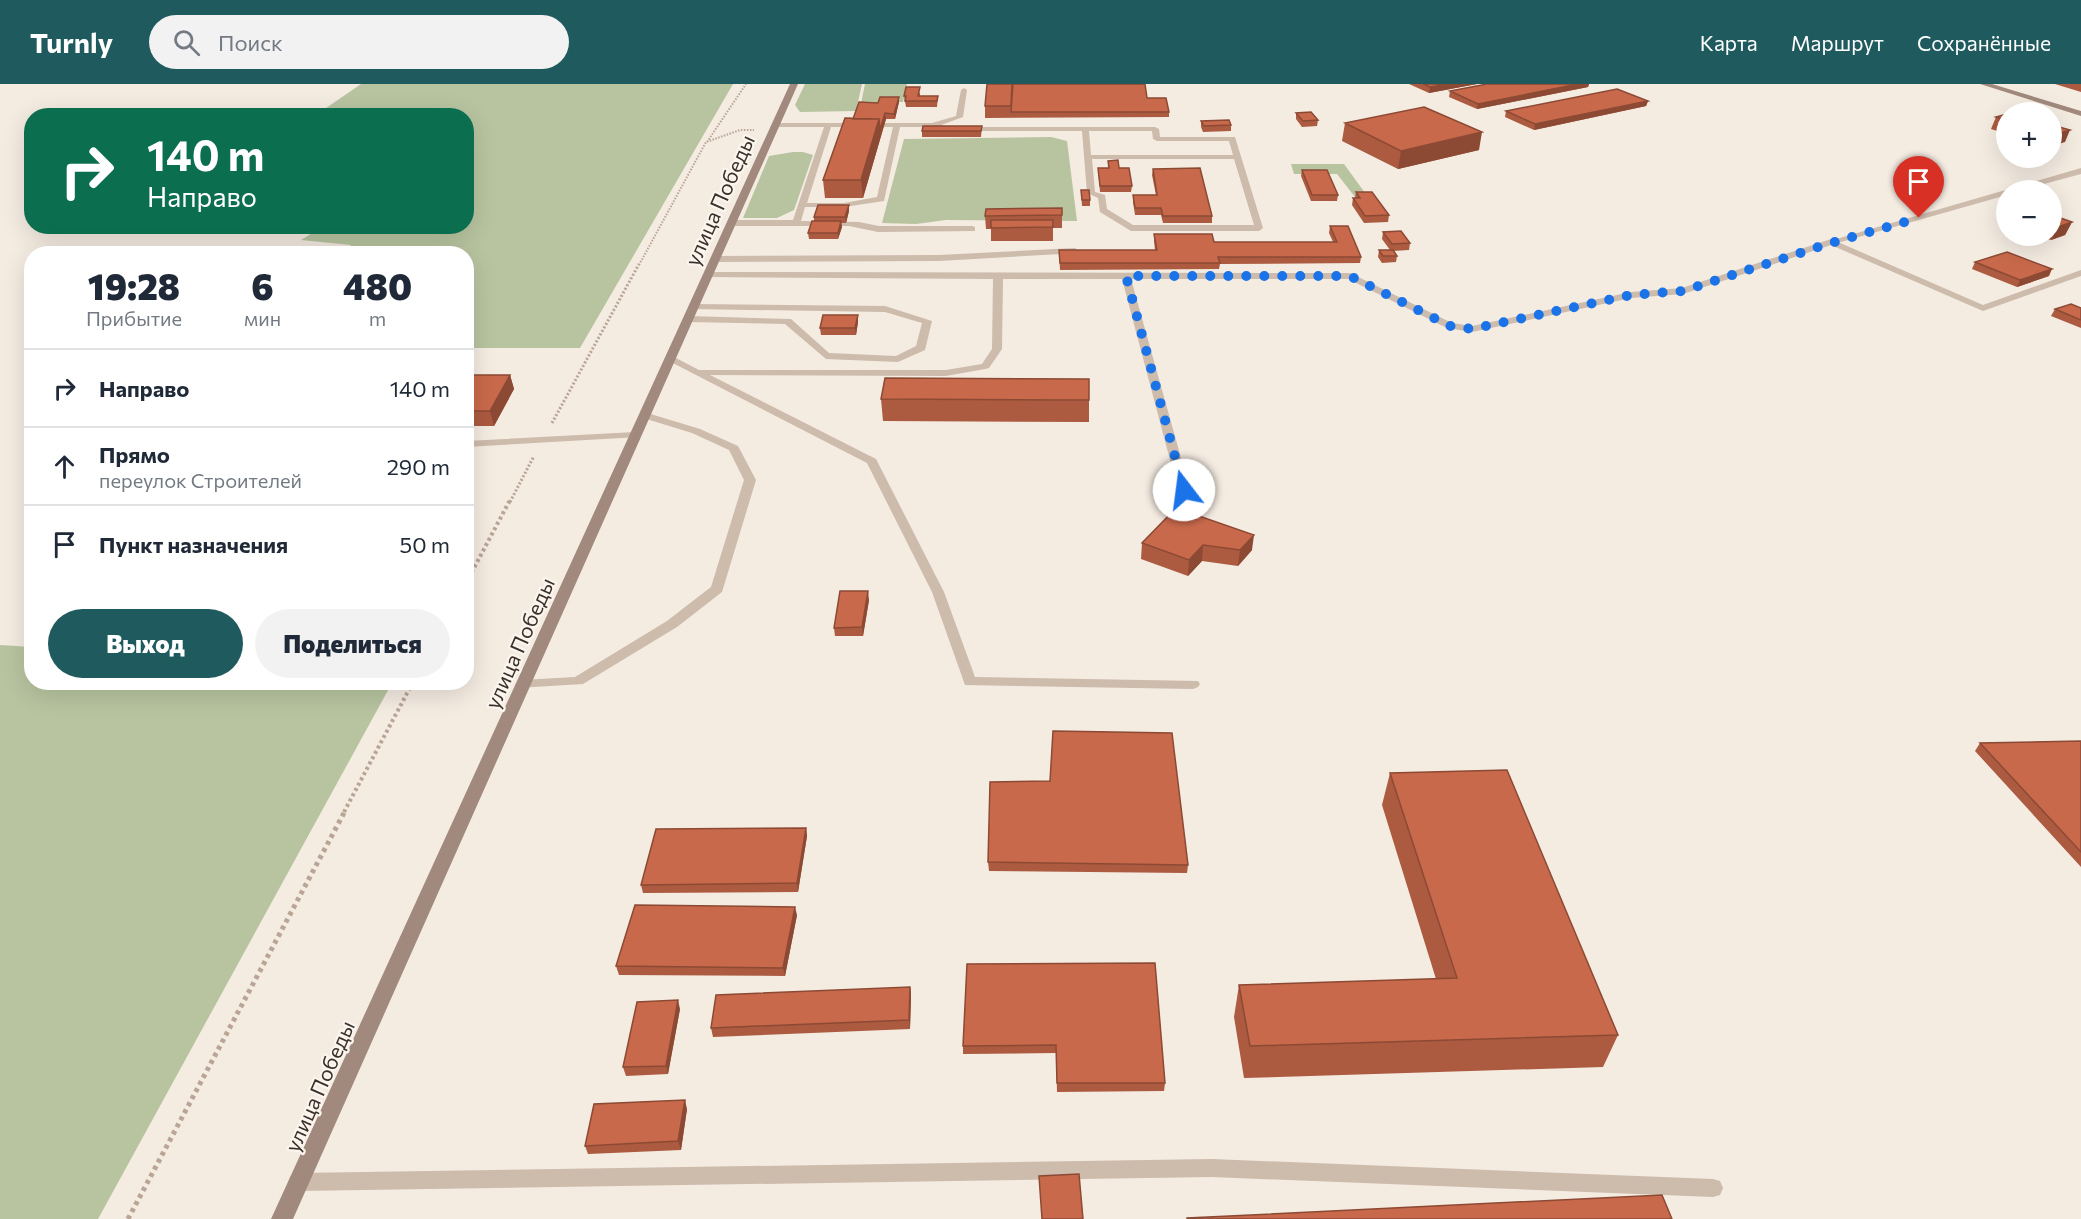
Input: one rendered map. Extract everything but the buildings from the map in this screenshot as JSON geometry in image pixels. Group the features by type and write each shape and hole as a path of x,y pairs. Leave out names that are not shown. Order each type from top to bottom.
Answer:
{"main road":[{"name":"улица Победы","path":"282,1219 794,84"},
{"path":"1984,84 2081,114"}],"street":[{"path":"2049,180 2081,171"},
{"path":"1831,243 1996,195"}],"lane":[{"path":"932,125 959,117 964,90"},
{"path":"796,223 828,125"},
{"path":"774,128 854,125"},
{"path":"884,125 932,125 951,129 1085,129 1155,129 1157,139 1232,139 1259,228 1131,228 1103,210 1102,197 1091,193 1085,129"},
{"path":"802,205 844,205 881,199 897,125"},
{"path":"1088,157 1237,157"},
{"path":"731,223 869,225 878,229 972,229"},
{"path":"707,275 1350,276 1450,326 1472,329 1631,295 1683,291 1831,243 1983,308 2081,273"},
{"path":"715,259 939,258 1084,251"},
{"path":"696,372 946,373 985,366 998,349 998,276"},
{"path":"1126,276 1184,490"},
{"path":"885,309 927,321 921,348 898,359 826,356 788,321 690,313 885,309"},
{"path":"670,359 872,461 938,591 970,681 1193,684"},
{"path":"522,685 578,681 672,624 717,589 750,480 734,448 696,431 644,415"},
{"path":"474,444 542,442 635,435"},
{"path":"298,1182 1212,1168 1713,1188"}],"path":[{"path":"474,568 706,142 746,84"},
{"path":"706,142 740,130 774,128"},
{"path":"128,1219 409,690"}],"green space":[{"path":"361,84 733,84 580,348 474,348 474,246 350,246 301,240 311,234 474,234 474,108 326,108"},
{"path":"805,84 862,84 856,111 800,112 795,105"},
{"path":"865,84 907,84 903,102 878,102 876,108 860,108"},
{"path":"1051,137 1067,141 1077,221 946,220 916,224 882,223 904,139"},
{"path":"793,152 813,155 794,210 777,218 743,218 769,156"},
{"path":"1291,164 1344,164 1368,197 1355,197 1337,174 1294,174"},
{"path":"0,645 24,647 24,690 388,690 98,1219 0,1219"}],"route":[{"path":"1184,490 1126,276 1350,276 1450,326 1472,329 1631,295 1683,291 1831,243 1919,218"}]}
